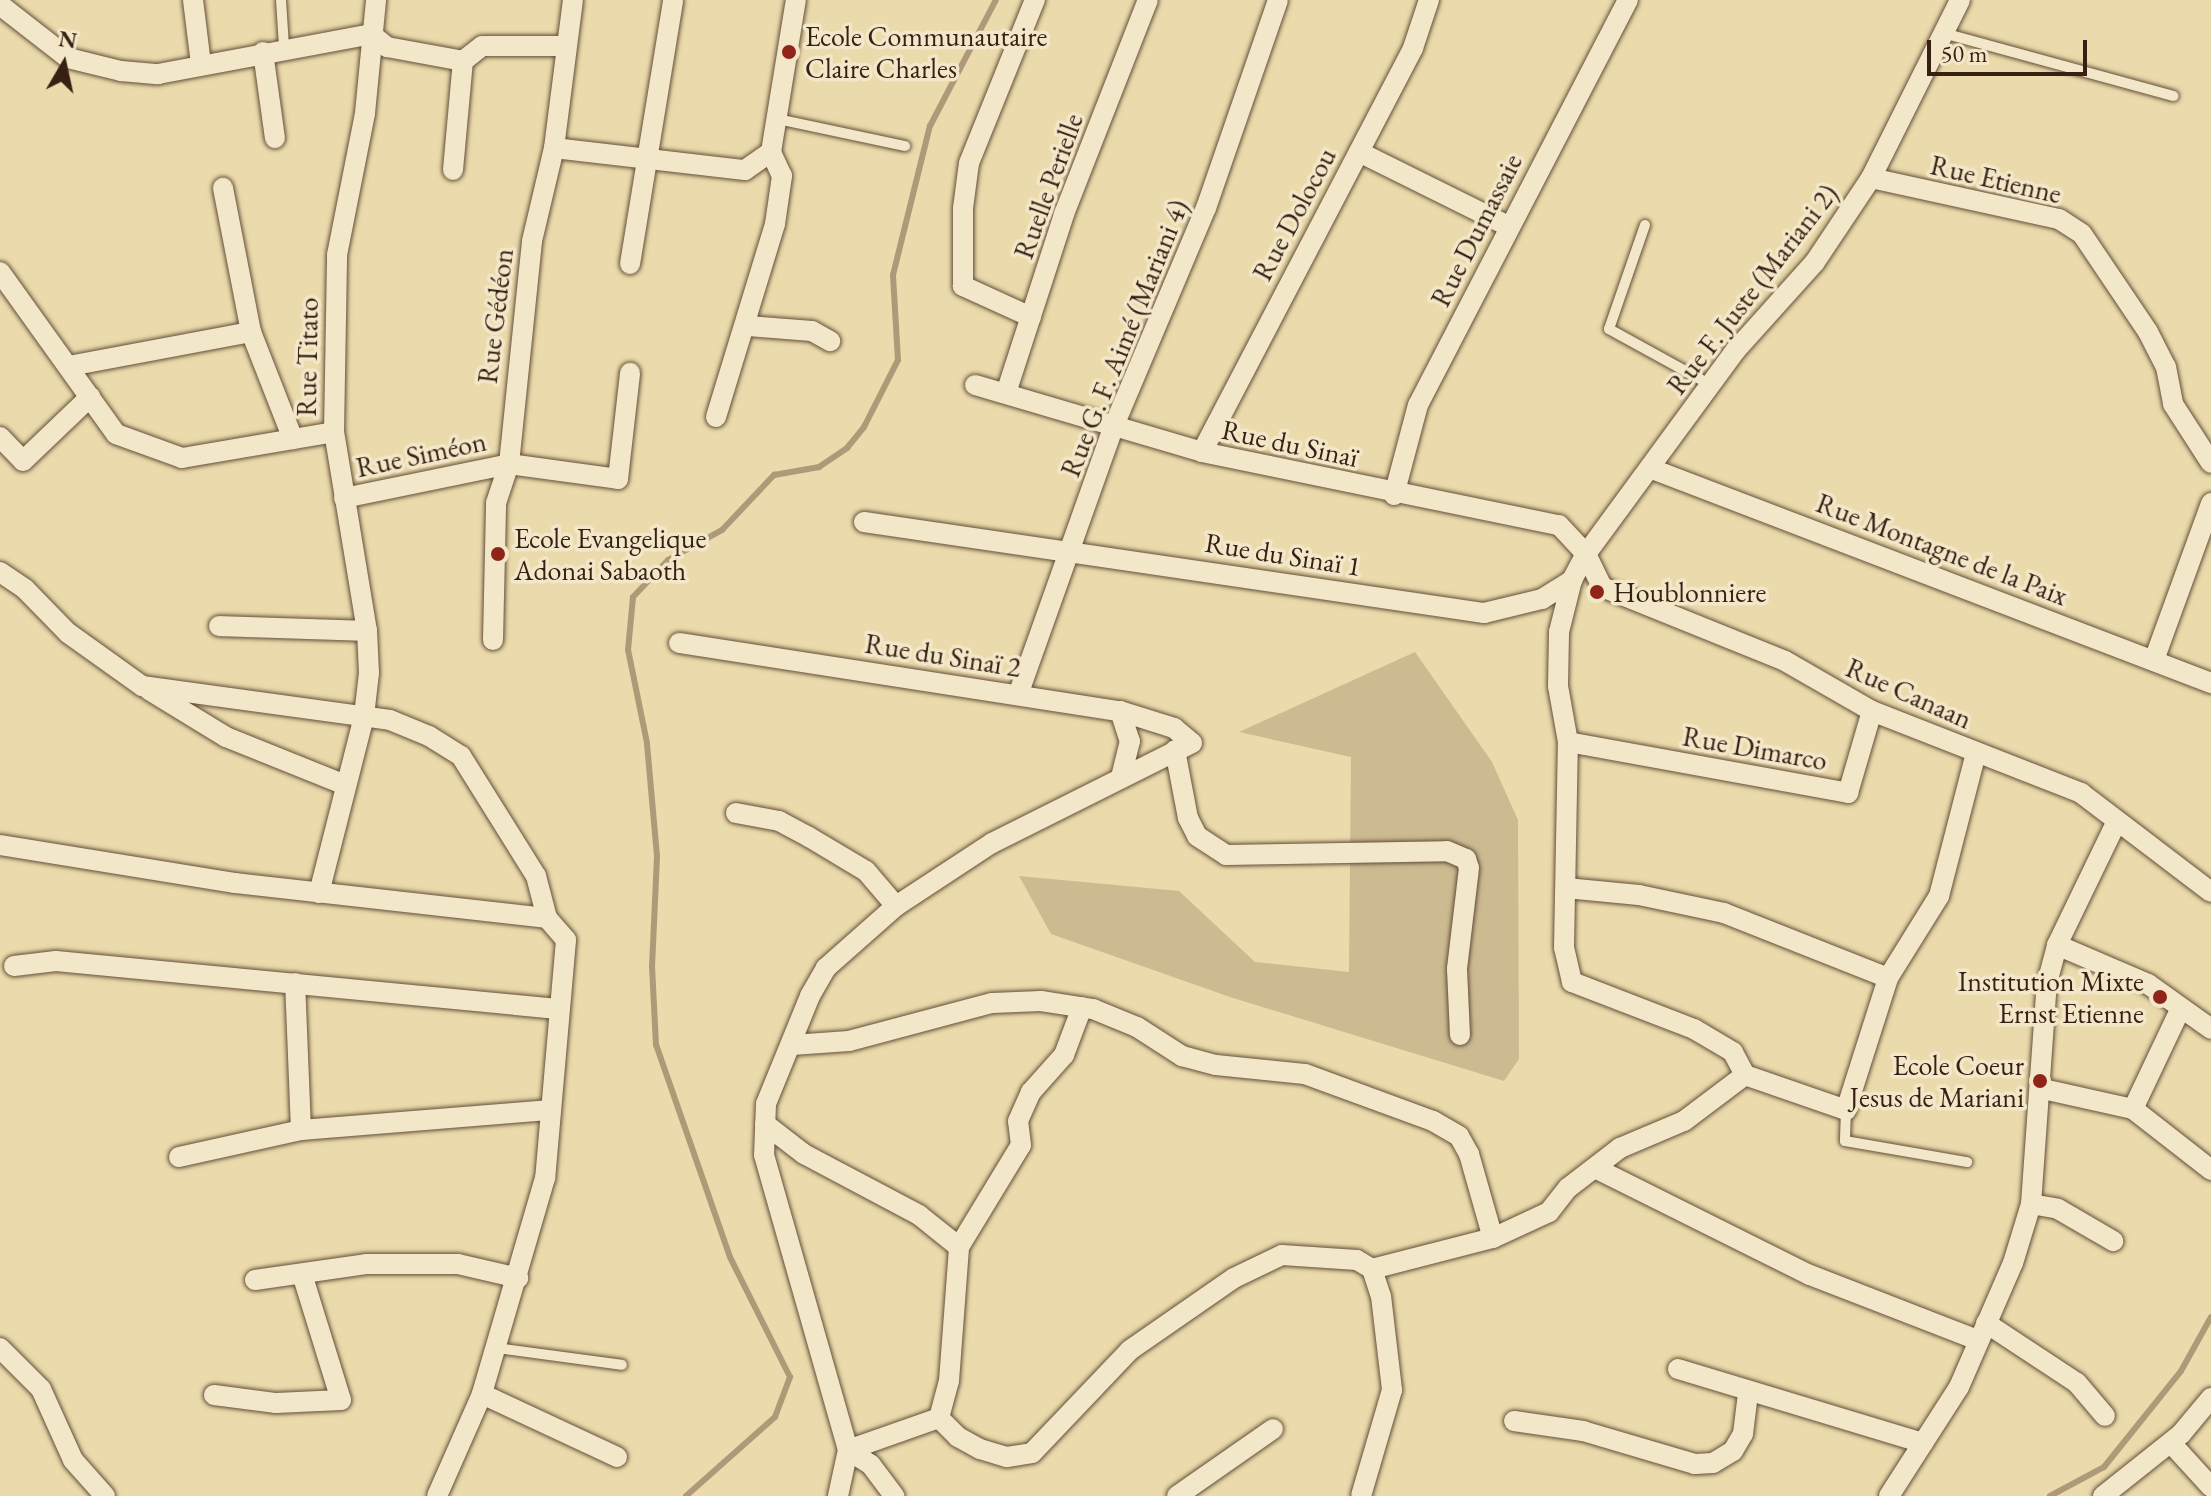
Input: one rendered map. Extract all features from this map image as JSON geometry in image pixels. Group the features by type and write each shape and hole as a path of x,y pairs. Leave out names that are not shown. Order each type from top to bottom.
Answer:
{"street":[{"path":"193,0 201,64"},
{"name":"Rue Titato","path":"319,893 343,784 364,716 367,631 334,432 337,255 365,113 376,0"},
{"name":"Rue Gédéon","path":"493,640 496,503 509,464 532,241 554,148 563,46 573,0"},
{"path":"630,264 673,0"},
{"path":"716,417 748,326 782,176 771,152 796,0"},
{"path":"1031,317 963,286 963,208 969,163 1035,0"},
{"name":"Ruelle Perielle","path":"1006,393 1064,214 1148,0"},
{"name":"Rue G. F. Aimé (Mariani 4)","path":"1018,695 1074,550 1113,428 1206,208 1278,0"},
{"name":"Rue Dolocou","path":"1202,452 1413,48 1429,0"},
{"name":"Rue Dumassaie","path":"1394,495 1418,405 1508,226 1628,0"},
{"name":"Rue F. Juste (Mariani 2)","path":"1572,580 1586,554 1652,469 1711,385 1815,262 1871,178 1960,0"},
{"path":"0,5 68,58 158,74 284,47 371,34 387,47 463,61"},
{"path":"453,170 463,61 482,46 563,46"},
{"path":"263,52 275,138"},
{"path":"554,148 745,170 771,152"},
{"path":"1359,152 1508,226"},
{"name":"Rue Etienne","path":"1871,178 2059,219 2082,234 2148,332 2166,367 2173,404 2211,463"},
{"path":"223,188 251,332 293,439"},
{"path":"0,272 116,434 182,458 334,432"},
{"path":"748,326 812,331 830,341"},
{"path":"69,366 251,332"},
{"name":"Rue Siméon","path":"344,498 509,464 618,479 630,373"},
{"name":"Rue du Sinaï","path":"975,385 1202,452 1394,495 1559,525 1586,554"},
{"path":"0,437 23,461 90,397"},
{"name":"Rue Montagne de la Paix","path":"1652,469 2211,683"},
{"path":"2154,660 2211,503"},
{"name":"Rue du Sinaï 1","path":"864,522 1074,550 1484,613 1542,599 1572,580"},
{"name":"Rue Canaan","path":"1586,554 1602,587 1785,661 1872,711 2081,793 2116,823 2211,892"},
{"path":"0,572 25,589 68,633 142,686 226,737 343,784"},
{"path":"1572,580 1558,659 1568,742 1564,947 1572,982 1694,1029 1733,1052 1745,1075 1846,1110 1888,978 1939,896 1976,753"},
{"path":"219,626 367,631"},
{"name":"Rue du Sinaï 2","path":"679,643 1120,711 1174,728 1184,746"},
{"path":"142,686 364,716 403,725 461,756 536,876 547,918 566,940 545,1178 482,1394 437,1496"},
{"path":"1120,711 1130,741 1121,776"},
{"name":"Rue Dimarco","path":"1568,742 1848,793 1872,711"},
{"path":"838,1496 848,1450 764,1155 766,1104 826,968 896,906 992,843 1184,746 1188,818 1197,836 1226,855 1447,851 1466,859 1469,868 1457,969 1460,1035"},
{"path":"736,813 779,821 809,837 866,871 896,906"},
{"path":"1889,1496 1959,1387 2031,1204 2043,1089 2047,983 2057,945 2116,823"},
{"path":"0,845 319,893 547,918"},
{"path":"1566,888 1724,913 1888,978"},
{"path":"2057,945 2148,984 2211,1029"},
{"path":"14,966 56,961 558,1009"},
{"path":"295,983 301,1130"},
{"path":"792,1045 849,1041 992,1003 1041,1001 1082,1007 1137,1027 1182,1056 1216,1065 1305,1074 1433,1121 1459,1136 1469,1154 1493,1238"},
{"path":"939,1418 949,1381 959,1247 1021,1145 1018,1121 1031,1092 1064,1055 1082,1007"},
{"path":"2133,1109 2181,1008"},
{"path":"1372,1269 1493,1238 1549,1212 1568,1188 1620,1148 1684,1121 1745,1075"},
{"path":"2043,1089 2133,1109 2211,1170"},
{"path":"179,1157 301,1130 551,1110"},
{"path":"765,1124 804,1154 919,1215 959,1247"},
{"path":"1595,1168 1810,1275 1982,1332 2077,1383 2105,1416"},
{"path":"2031,1204 2058,1209 2113,1241"},
{"path":"939,1418 958,1437 980,1449 1007,1457 1032,1453 1119,1360 1234,1278 1282,1255 1326,1254 1357,1260 1372,1269 1381,1296 1392,1390 1361,1496"},
{"path":"255,1280 366,1264 458,1264 518,1278"},
{"path":"214,1395 276,1403 341,1400 302,1274"},
{"path":"0,1348 41,1389 73,1460 105,1496"},
{"path":"1678,1369 1748,1393 1923,1443"},
{"path":"1514,1421 1583,1431 1695,1464 1713,1463 1733,1451 1743,1434 1748,1393"},
{"path":"482,1394 617,1457"},
{"path":"2103,1496 2171,1443 2211,1398"},
{"path":"848,1450 939,1418"},
{"path":"1177,1496 1273,1429"},
{"path":"2171,1443 2211,1487"},
{"path":"848,1450 871,1465 894,1496"}],"lane":[{"path":"281,0 284,47"},
{"path":"1941,33 2174,96"},
{"path":"777,119 905,146"},
{"path":"1645,225 1609,329 1711,385"},
{"path":"1846,1110 1845,1141 1967,1162"},
{"path":"497,1348 622,1365"}],"shaded area":[{"path":"1415,652 1492,762 1518,820 1519,1059 1504,1081 1230,997 1051,934 1019,876 1179,891 1255,962 1349,972 1351,757 1239,732"}],"waterway":[{"path":"686,1496 775,1417 790,1377 730,1257 656,1045 652,967 657,856 647,743 628,650 633,597 668,560 722,530 774,475 819,467 847,448 864,427 898,360 893,275 930,126 996,0"},
{"path":"2050,1496 2104,1467 2181,1371 2211,1317"}],"place":[{"name":"Ecole Communautaire Claire Charles","path":"789,52"},
{"name":"Ecole Evangelique Adonai Sabaoth","path":"498,554"},
{"name":"Houblonniere","path":"1597,592"},
{"name":"Institution Mixte Ernst Etienne","path":"2160,997"},
{"name":"Ecole Coeur Jesus de Mariani","path":"2040,1081"}]}
